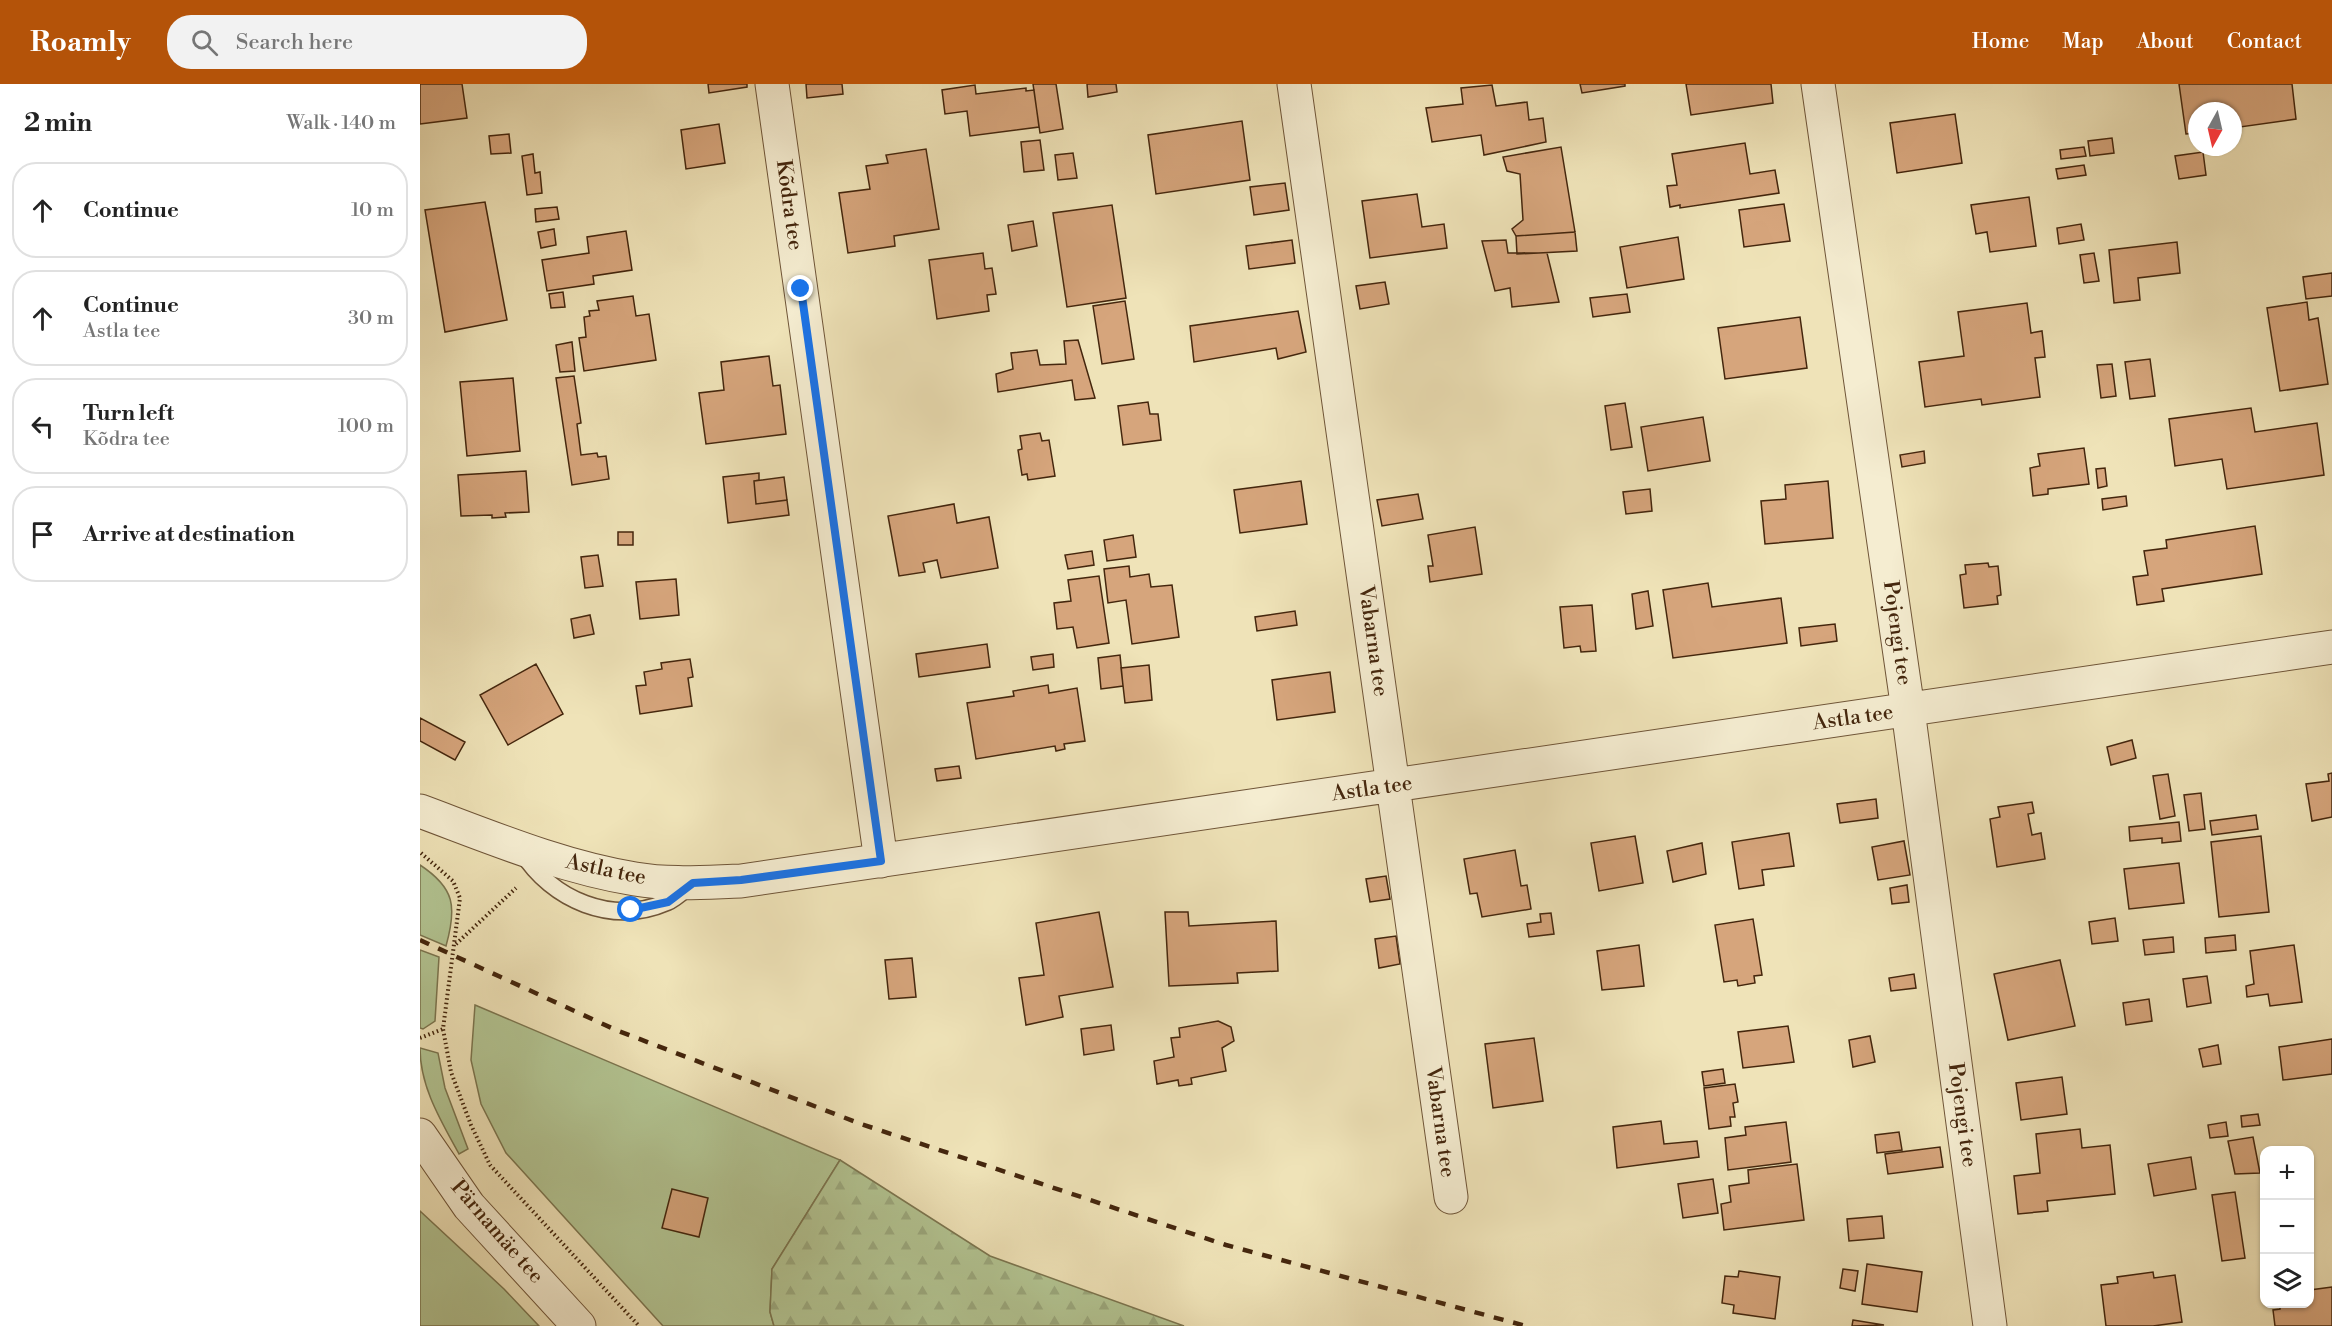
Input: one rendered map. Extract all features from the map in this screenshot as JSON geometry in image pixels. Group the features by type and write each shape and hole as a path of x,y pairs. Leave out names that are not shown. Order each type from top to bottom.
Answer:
{"street":[{"name":"Kõdra tee","path":"772,84 881,861"},
{"name":"Vabarna tee","path":"1294,84 1451,1197"},
{"name":"Pojengi tee","path":"1818,84 1908,710 1990,1326"},
{"name":"Astla tee","path":"420,811 527,860 636,880 693,883 741,880 2332,647"},
{"name":"Pärnamäe tee","path":"420,1135 469,1206 579,1326"}],"path":[{"path":"420,852 453,881 460,898 456,944 443,1029 451,1072 471,1125 490,1165 639,1326"},
{"path":"456,944 527,860"},
{"path":"420,1038 443,1029"}],"green space":[{"path":"420,865 432,873 447,890 452,909 452,920 446,946 420,935"},
{"path":"420,950 439,957 435,1021 423,1029 420,1028"},
{"path":"475,1005 840,1160 772,1269 770,1312 774,1326 663,1326 506,1153 481,1104 471,1060"},
{"path":"420,1048 438,1053 445,1088 468,1149 459,1154 428,1090"},
{"path":"840,1160 990,1256 1184,1326 774,1326 770,1312 772,1269"},
{"path":"420,1211 504,1289 539,1326 420,1326"}],"building":[{"path":"420,84 462,84 467,118 420,124"},
{"path":"708,84 747,84 747,87 709,93"},
{"path":"806,84 842,84 843,94 807,98"},
{"path":"1033,84 1056,84 1063,129 1040,133"},
{"path":"1087,84 1116,84 1117,92 1088,97"},
{"path":"1580,84 1625,84 1625,86 1582,93"},
{"path":"1686,84 1771,84 1773,103 1691,115"},
{"path":"2179,84 2292,84 2296,119 2242,127 2242,102 2188,102 2188,134 2186,134"},
{"path":"975,85 976,94 1026,88 1026,91 1034,90 1039,127 970,136 967,111 945,114 942,90"},
{"path":"1492,85 1496,106 1527,102 1529,120 1543,118 1546,142 1484,155 1481,135 1432,142 1426,108 1463,104 1461,88"},
{"path":"1955,114 1962,163 1897,173 1890,123"},
{"path":"1242,121 1250,180 1156,194 1148,135"},
{"path":"719,124 725,163 686,169 681,130"},
{"path":"509,134 511,153 491,154 489,136"},
{"path":"2112,138 2114,153 2090,156 2088,141"},
{"path":"1040,140 1044,170 1024,172 1021,142"},
{"path":"1745,143 1750,174 1775,170 1779,193 1680,208 1680,205 1670,207 1667,186 1677,185 1672,154"},
{"path":"1561,147 1575,232 1516,236 1512,229 1523,220 1520,174 1507,171 1503,157"},
{"path":"2084,147 2086,156 2061,159 2060,150"},
{"path":"926,149 939,229 894,236 895,246 848,253 839,193 870,189 866,166 888,163 886,155"},
{"path":"1073,153 1077,178 1058,180 1055,155"},
{"path":"533,154 535,173 540,172 542,193 527,195 522,156"},
{"path":"2188,154 2188,156 2204,156 2206,175 2179,179 2175,156"},
{"path":"2084,165 2086,175 2058,179 2056,169"},
{"path":"1285,183 1289,210 1254,215 1250,187"},
{"path":"1417,194 1422,227 1444,224 1447,248 1370,258 1362,201"},
{"path":"2029,197 2036,246 1990,252 1987,232 1976,234 1971,205"},
{"path":"485,202 507,320 445,332 425,210"},
{"path":"1784,204 1790,241 1744,247 1739,210"},
{"path":"1112,205 1126,298 1067,307 1053,213"},
{"path":"557,207 559,219 536,222 535,209"},
{"path":"1033,221 1037,246 1012,251 1008,225"},
{"path":"2081,224 2084,240 2059,244 2057,228"},
{"path":"554,229 556,245 541,248 538,232"},
{"path":"626,231 632,270 593,276 594,284 547,291 542,260 589,253 587,237"},
{"path":"1575,232 1577,251 1517,254 1516,236"},
{"path":"1678,237 1684,279 1627,288 1620,247"},
{"path":"1292,240 1295,263 1249,269 1246,246"},
{"path":"1506,240 1508,253 1547,253 1559,302 1512,307 1510,288 1495,291 1482,241"},
{"path":"2177,242 2180,273 2138,278 2140,300 2114,303 2109,250"},
{"path":"983,253 985,269 992,268 996,294 987,295 989,311 937,319 929,260"},
{"path":"2094,253 2099,281 2084,283 2080,255"},
{"path":"2332,273 2332,296 2306,299 2303,277"},
{"path":"1385,282 1389,304 1360,309 1356,286"},
{"path":"563,292 565,307 551,308 549,294"},
{"path":"1627,294 1630,312 1593,317 1590,298"},
{"path":"633,296 636,316 649,314 656,360 584,371 579,338 586,337 584,317 590,316 589,311 599,310 597,301"},
{"path":"1125,301 1134,359 1102,364 1093,306"},
{"path":"2307,302 2309,320 2318,318 2328,384 2280,391 2267,308"},
{"path":"2027,303 2031,333 2042,331 2045,357 2035,358 2040,397 1982,405 1981,399 1925,407 1919,362 1964,356 1958,312"},
{"path":"1298,311 1306,352 1278,359 1276,348 1194,362 1190,326"},
{"path":"1800,317 1807,368 1725,379 1718,328"},
{"path":"1078,340 1095,398 1075,400 1072,380 998,392 996,374 1013,369 1011,353 1037,350 1040,365 1066,364 1064,341"},
{"path":"572,342 575,371 560,372 556,345"},
{"path":"769,356 773,386 780,385 786,434 706,444 699,393 724,390 721,362"},
{"path":"2150,359 2155,396 2130,399 2125,362"},
{"path":"2112,364 2116,396 2101,398 2097,365"},
{"path":"574,376 581,423 577,424 581,455 597,453 598,457 606,456 609,479 572,485 556,378"},
{"path":"513,378 520,451 467,456 460,382"},
{"path":"1148,402 1150,414 1158,414 1161,440 1123,445 1118,406"},
{"path":"1625,403 1632,447 1611,450 1605,406"},
{"path":"2251,408 2255,432 2317,423 2324,475 2227,489 2222,459 2175,466 2169,419"},
{"path":"1703,417 1710,461 1648,471 1641,427"},
{"path":"1040,433 1042,441 1049,440 1055,476 1028,480 1027,474 1022,475 1018,450 1022,449 1020,436"},
{"path":"2084,448 2089,484 2048,489 2048,494 2033,496 2030,468 2040,466 2038,454"},
{"path":"1924,451 1925,463 1902,467 1900,455"},
{"path":"2105,468 2107,486 2098,488 2096,469"},
{"path":"526,471 529,512 505,513 506,517 492,518 492,515 461,516 458,475"},
{"path":"759,473 759,480 754,481 756,504 787,500 789,515 728,523 723,477"},
{"path":"784,477 787,500 756,504 754,481"},
{"path":"1301,481 1307,524 1240,533 1234,490"},
{"path":"1828,481 1833,538 1765,544 1761,501 1786,499 1785,485"},
{"path":"1650,489 1652,511 1626,514 1623,492"},
{"path":"1418,494 1423,519 1382,526 1377,500"},
{"path":"2126,496 2127,506 2103,510 2102,499"},
{"path":"954,504 957,523 989,517 998,568 941,578 937,560 923,563 925,572 899,576 888,516"},
{"path":"2255,526 2262,574 2162,589 2164,601 2137,605 2133,577 2148,575 2144,551 2167,548 2166,540"},
{"path":"1475,527 1482,574 1430,582 1428,566 1433,566 1428,535"},
{"path":"618,532 633,532 633,545 618,545"},
{"path":"1133,535 1136,557 1107,561 1104,540"},
{"path":"1092,551 1094,565 1068,569 1065,555"},
{"path":"598,555 603,586 585,588 581,557"},
{"path":"1988,563 1989,567 1998,566 2001,595 1997,596 1998,604 1964,608 1960,575 1966,574 1965,565"},
{"path":"1129,566 1130,577 1149,574 1151,587 1172,585 1179,637 1132,644 1126,600 1108,603 1104,569"},
{"path":"1099,576 1109,643 1077,648 1073,627 1057,629 1054,603 1071,601 1068,580"},
{"path":"676,579 679,615 640,619 636,582"},
{"path":"1708,583 1712,607 1781,598 1787,643 1673,658 1663,590"},
{"path":"1648,591 1653,626 1636,629 1632,594"},
{"path":"1592,605 1596,651 1581,652 1580,646 1564,648 1560,607"},
{"path":"1295,611 1297,625 1257,631 1255,617"},
{"path":"590,615 594,634 574,638 571,619"},
{"path":"1835,624 1837,641 1801,646 1799,628"},
{"path":"987,644 990,667 919,677 916,654"},
{"path":"1053,654 1054,667 1033,670 1031,657"},
{"path":"1120,655 1123,686 1101,689 1098,658"},
{"path":"690,659 693,677 688,678 692,706 640,714 636,686 646,685 644,672 662,669 661,663"},
{"path":"536,664 563,714 508,745 480,695"},
{"path":"1149,665 1152,700 1125,703 1121,668"},
{"path":"1330,672 1335,712 1277,720 1272,680"},
{"path":"1048,685 1049,693 1077,688 1085,741 1064,744 1065,749 1056,751 1055,746 976,759 967,703 1014,696 1013,691"},
{"path":"420,718 465,742 455,760 420,741"},
{"path":"2132,740 2136,758 2111,765 2107,747"},
{"path":"959,766 961,778 937,781 935,769"},
{"path":"2332,773 2332,817 2312,821 2306,784 2329,781 2328,774"},
{"path":"2168,774 2175,816 2160,819 2153,776"},
{"path":"2201,793 2205,829 2189,831 2184,795"},
{"path":"1876,799 1878,818 1840,823 1837,804"},
{"path":"2032,802 2034,813 2028,814 2032,835 2041,833 2045,859 1997,867 1990,819 2000,817 1998,807"},
{"path":"2256,815 2258,829 2212,835 2210,821"},
{"path":"2179,822 2181,841 2162,843 2162,838 2130,841 2129,827"},
{"path":"1789,833 1794,866 1762,870 1764,885 1739,889 1732,842"},
{"path":"1635,836 1643,883 1599,891 1591,843"},
{"path":"2261,836 2269,912 2219,917 2211,842"},
{"path":"1904,841 1910,875 1878,880 1872,847"},
{"path":"1702,843 1706,874 1673,882 1667,851"},
{"path":"1515,850 1521,886 1527,885 1531,909 1482,917 1477,893 1470,894 1464,859"},
{"path":"2179,863 2184,903 2129,909 2124,869"},
{"path":"1386,876 1390,899 1370,902 1366,879"},
{"path":"1907,885 1909,902 1892,904 1890,888"},
{"path":"1099,912 1113,987 1059,996 1063,1017 1026,1025 1019,978 1044,975 1036,923"},
{"path":"1165,912 1188,912 1189,926 1276,921 1278,971 1237,973 1238,983 1169,986"},
{"path":"1551,913 1554,934 1529,937 1527,924 1541,922 1540,914"},
{"path":"2115,918 2118,941 2092,944 2089,922"},
{"path":"1753,919 1762,975 1754,976 1755,983 1738,986 1737,980 1724,982 1715,925"},
{"path":"2235,935 2236,950 2206,953 2205,938"},
{"path":"1396,936 1400,964 1379,968 1375,939"},
{"path":"2173,937 2174,952 2145,955 2143,940"},
{"path":"1639,945 1644,986 1602,990 1597,951"},
{"path":"2294,945 2302,1002 2270,1006 2268,994 2247,997 2246,986 2254,984 2250,951"},
{"path":"912,958 916,997 889,999 885,960"},
{"path":"2060,960 2075,1026 2008,1040 1994,974"},
{"path":"1914,974 1916,988 1891,991 1889,978"},
{"path":"2207,976 2211,1003 2187,1007 2183,979"},
{"path":"2149,999 2152,1021 2126,1025 2123,1003"},
{"path":"1218,1021 1231,1027 1234,1041 1222,1048 1226,1071 1191,1078 1192,1084 1179,1086 1178,1080 1157,1084 1154,1061 1174,1057 1171,1038 1180,1037 1179,1028"},
{"path":"1111,1025 1114,1050 1084,1055 1081,1029"},
{"path":"1788,1026 1794,1062 1743,1068 1738,1032"},
{"path":"1870,1036 1875,1062 1853,1067 1849,1040"},
{"path":"1534,1038 1543,1101 1493,1108 1485,1044"},
{"path":"2332,1039 2332,1074 2283,1080 2279,1047"},
{"path":"2218,1045 2221,1064 2203,1067 2199,1049"},
{"path":"1723,1069 1725,1083 1704,1086 1702,1072"},
{"path":"2062,1077 2067,1114 2021,1120 2016,1083"},
{"path":"1735,1084 1738,1102 1733,1103 1735,1117 1730,1117 1731,1126 1709,1129 1704,1088"},
{"path":"2258,1114 2260,1125 2242,1127 2241,1116"},
{"path":"1661,1121 1664,1144 1697,1141 1699,1157 1617,1168 1613,1127"},
{"path":"1786,1122 1791,1162 1728,1170 1725,1138 1746,1135 1745,1127"},
{"path":"2226,1122 2228,1136 2210,1138 2208,1125"},
{"path":"2080,1129 2082,1148 2110,1145 2115,1194 2047,1201 2048,1211 2018,1214 2014,1176 2040,1173 2036,1134"},
{"path":"1899,1132 1902,1150 1877,1153 1875,1135"},
{"path":"2253,1137 2260,1173 2235,1174 2228,1141"},
{"path":"1940,1147 1943,1167 1888,1174 1885,1154"},
{"path":"2191,1157 2196,1189 2154,1196 2148,1164"},
{"path":"1797,1164 1804,1220 1724,1230 1721,1204 1731,1202 1729,1186 1749,1183 1748,1170"},
{"path":"1713,1179 1718,1213 1683,1218 1678,1184"},
{"path":"672,1189 708,1198 699,1237 662,1228"},
{"path":"2235,1192 2245,1258 2222,1261 2212,1195"},
{"path":"1882,1216 1884,1238 1849,1241 1847,1219"},
{"path":"1867,1264 1922,1272 1917,1312 1862,1304"},
{"path":"1843,1269 1858,1271 1855,1291 1840,1288"},
{"path":"1739,1271 1780,1277 1775,1319 1733,1313 1734,1305 1722,1303 1725,1276 1738,1277"},
{"path":"2153,1272 2154,1278 2175,1275 2182,1322 2153,1326 2106,1326 2101,1285 2118,1283 2117,1277"},
{"path":"2332,1287 2332,1326 2275,1326 2273,1310 2314,1308 2314,1289"},
{"path":"1853,1320 1884,1325 1852,1326"}],"railway":[{"path":"420,940 616,1030 861,1124 1226,1245 1526,1326"}],"route":[{"path":"631,910 668,902 693,883 741,880 881,861 801,289"}]}
